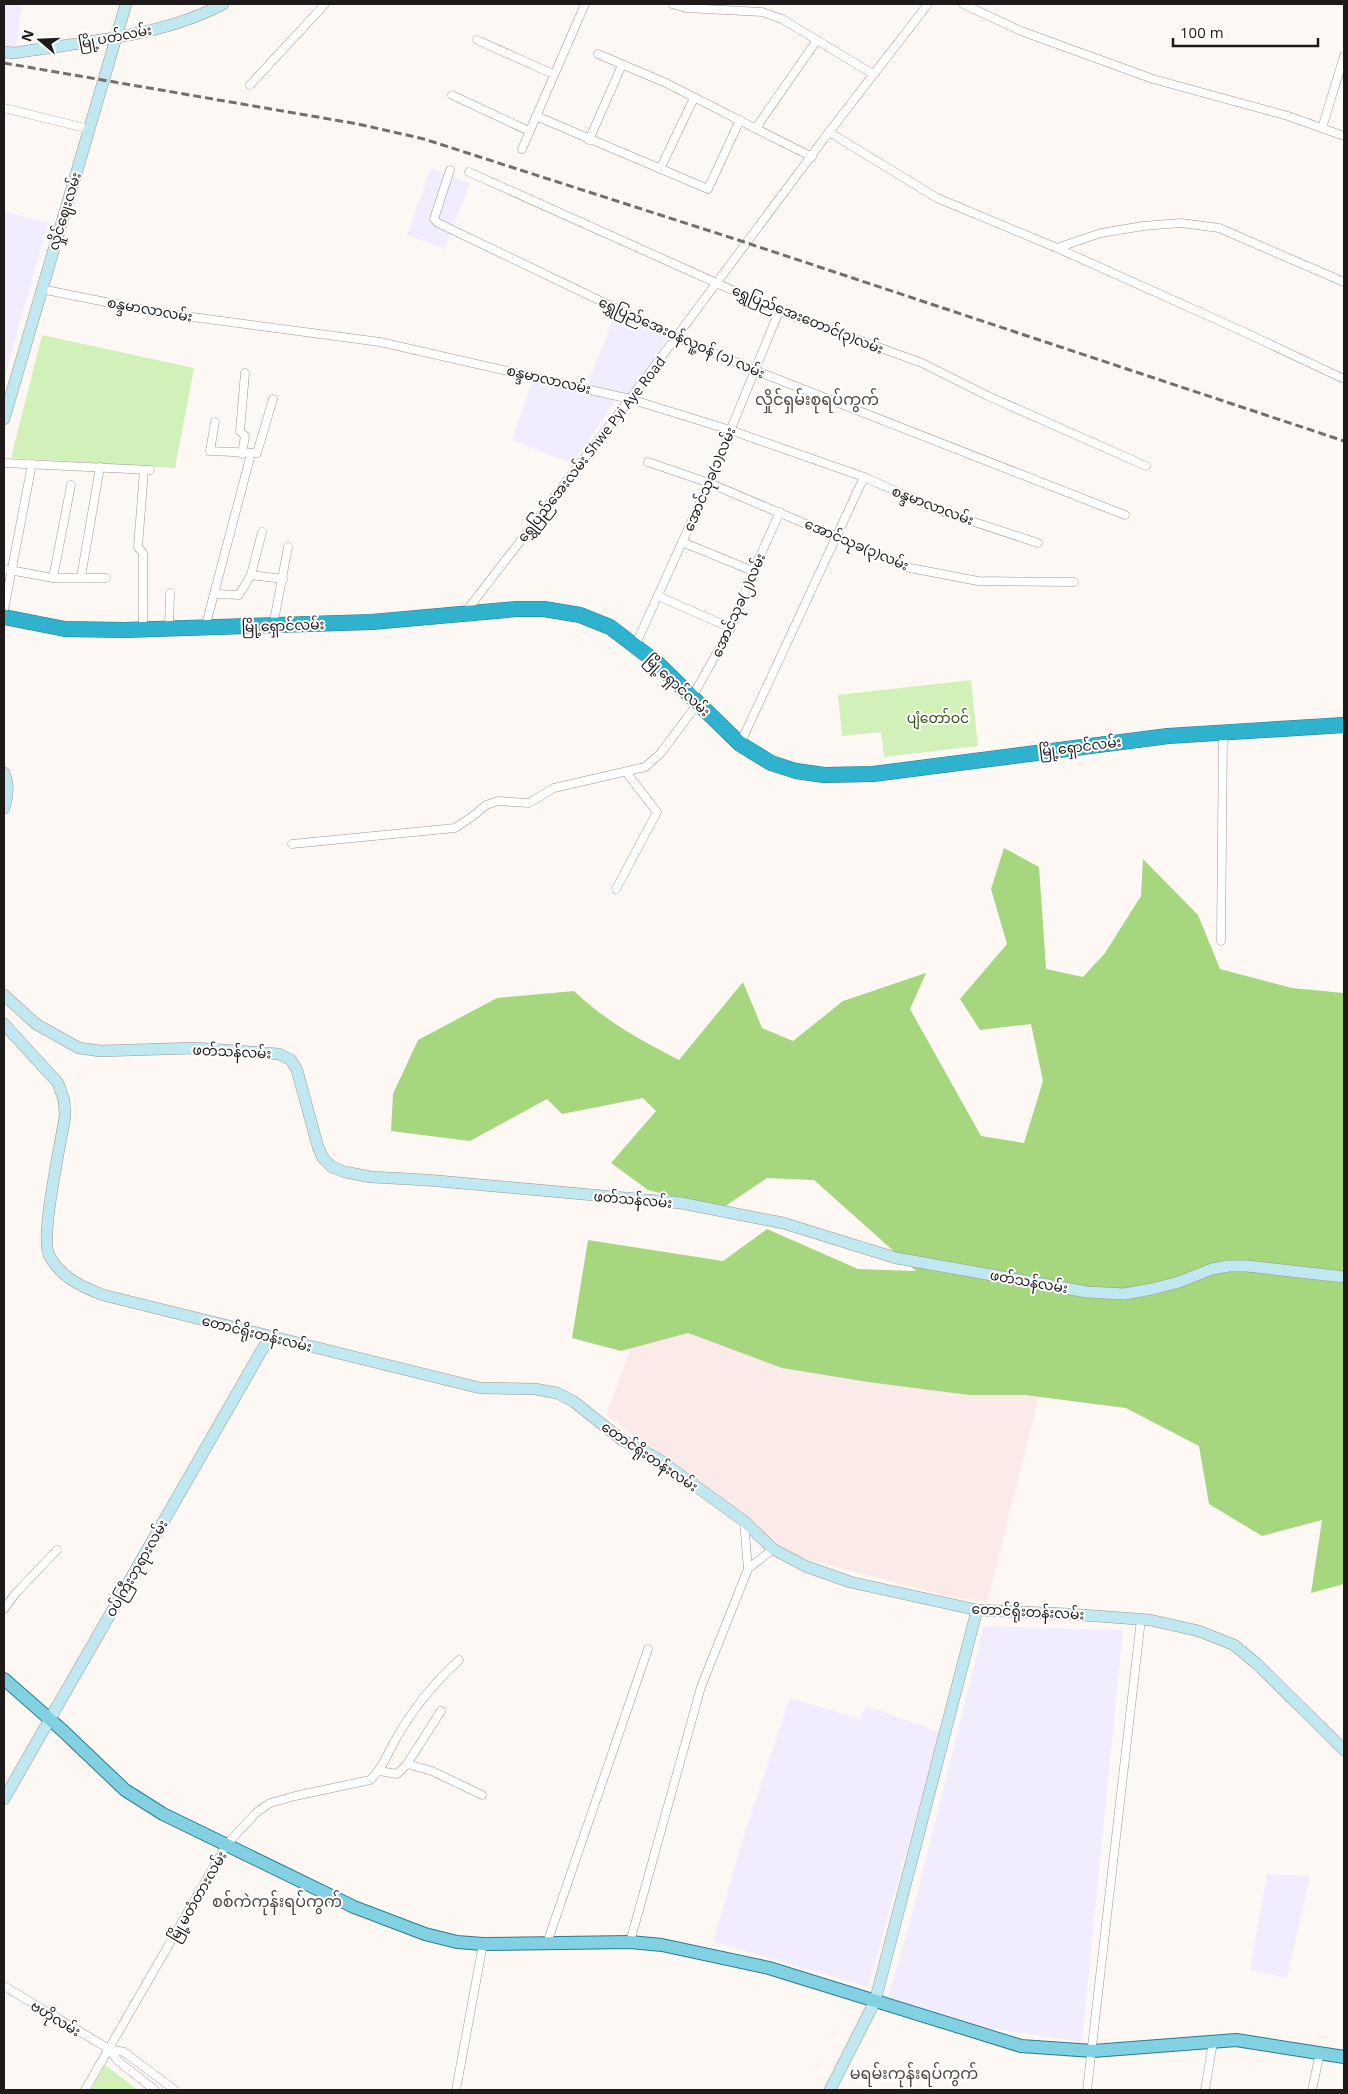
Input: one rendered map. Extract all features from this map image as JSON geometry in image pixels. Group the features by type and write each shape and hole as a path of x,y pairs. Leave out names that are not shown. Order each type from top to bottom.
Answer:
{"highway":[{"name":"မြို့ရှောင်လမ်း","path":"4,617 65,629 169,629 372,622 517,609 544,609 580,615 610,626 672,675 740,744 771,764 824,776 873,774 1168,736 1344,725"}],"main road":[{"path":"4,1680 50,1718 125,1790 163,1814 354,1907 425,1934 457,1942 483,1944 630,1942 662,1945 770,1968 1021,2046 1093,2051 1236,2040 1344,2056"}],"street":[{"name":"လှိုင်ဈေးလမ်း","path":"4,419 126,4"},
{"name":"မြို့ပတ်လမ်း","path":"4,52 14,53 116,37 169,25 223,4"},
{"path":"250,85 325,4"},
{"path":"522,149 585,4"},
{"path":"672,4 686,8 743,7 762,12 782,19 873,74"},
{"name":"ရွှေပြည်အေးလမ်း Shwe Pyi Aye Road","path":"464,614 928,4"},
{"path":"963,4 1021,31 1153,78 1288,116 1344,136"},
{"path":"477,40 553,74"},
{"path":"756,128 817,40"},
{"path":"598,54 694,98 812,156"},
{"path":"1322,128 1344,56"},
{"path":"589,140 622,65"},
{"path":"452,95 529,131"},
{"path":"660,169 694,98"},
{"path":"4,108 89,129"},
{"path":"536,116 708,189 740,120"},
{"path":"829,132 937,198 1057,248 1344,379"},
{"name":"ရွှေပြည်အေးဝန်လူ့ဝန် (၁) လမ်း","path":"450,170 434,219 438,222 676,337 754,370 1125,515"},
{"name":"ရွှေပြည်အေးတောင်(၃)လမ်း","path":"470,172 779,311 922,363 988,396 1146,466"},
{"path":"1057,248 1101,233 1143,226 1181,223 1218,228 1344,282"},
{"name":"စန္ဒမာလာလမ်း","path":"41,289 154,312 380,342 630,398 730,430 864,478 938,510 1038,542"},
{"name":"အောင်သုခ(၁)လမ်း","path":"635,646 709,483 779,311"},
{"path":"206,628 216,594 246,454 245,436 240,431 244,373"},
{"path":"215,422 210,452 257,453 260,451 273,399"},
{"path":"4,462 147,470 138,547 143,554 143,629"},
{"name":"အောင်သုခ(၃)လမ်း","path":"648,462 709,483 910,568 978,581 1074,582"},
{"path":"4,610 7,570 32,464"},
{"path":"81,578 100,468"},
{"path":"740,744 864,478"},
{"path":"53,578 71,485"},
{"name":"အောင်သုခ(၂)လမ်း","path":"292,844 455,828 474,816 486,805 498,801 529,803 554,788 645,767 660,754 695,700 731,628 753,571 780,512"},
{"path":"216,594 239,595 251,575 262,532"},
{"path":"682,542 753,571"},
{"path":"272,626 288,547"},
{"path":"7,570 53,578 106,578"},
{"path":"251,575 283,579"},
{"path":"169,629 170,593"},
{"path":"658,596 731,628"},
{"path":"1221,941 1223,732"},
{"path":"616,889 656,812 626,772"},
{"path":"4,773 7,798 4,808"},
{"name":"ဖတ်သန်လမ်း","path":"4,995 36,1024 79,1048 100,1051 204,1049 279,1054 291,1060 297,1070 318,1147 332,1167 345,1172 372,1177 427,1180 681,1203 783,1223 896,1258 1096,1293 1124,1294 1152,1290 1212,1269 1228,1266 1247,1266 1344,1277"},
{"name":"တောင်ရိုးတန်းလမ်း","path":"4,1024 58,1083 64,1100 66,1116 46,1234 49,1254 59,1270 78,1285 103,1295 480,1388 535,1389 557,1393 573,1401 622,1440 657,1458 744,1522 773,1549 806,1566 850,1582 977,1610 1142,1619 1199,1631 1234,1645 1258,1664 1344,1750"},
{"name":"ဝပ်ကြီးဘုရားလမ်း","path":"4,1799 270,1336"},
{"path":"630,1942 701,1687 748,1569 744,1522"},
{"path":"748,1569 773,1549"},
{"path":"4,1609 15,1594 57,1550"},
{"path":"830,2090 875,2000 977,1610"},
{"path":"1087,2090 1142,1619"},
{"path":"547,1943 648,1649"},
{"path":"441,1711 407,1764 397,1774 380,1771 408,1719 444,1673 458,1660"},
{"path":"407,1764 432,1771 482,1796"},
{"name":"မြို့မတံတားလမ်း","path":"85,2090 227,1844 256,1812 270,1803 294,1796 370,1780 380,1771"},
{"path":"456,2090 483,1944"},
{"name":"ဗဟိုလမ်း","path":"4,1986 109,2049 124,2052 175,2090"},
{"path":"1204,2090 1213,2042"},
{"name":"ဗဟိုလမ်း","path":"109,2049 118,2061 156,2090"},
{"path":"1312,2090 1320,2052"}],"shaded area":[{"path":"4,4 22,4 16,48 4,45"},
{"path":"431,168 470,183 445,249 407,235"},
{"path":"4,211 48,223 4,379"},
{"path":"616,311 673,332 627,396 587,386"},
{"path":"535,373 616,400 572,464 512,440"},
{"path":"652,1291 1198,1382 1185,1438 1126,1408 1039,1397 987,1602 951,1597 791,1555 606,1415"},
{"path":"984,1626 1123,1630 1082,2042 987,2028 888,1997 912,1915"},
{"path":"790,1698 860,1719 866,1706 940,1732 868,1987 713,1942 746,1829"},
{"path":"1267,1874 1310,1876 1287,1978 1250,1970"}],"green space":[{"path":"42,335 194,368 175,468 11,458"},
{"name":"ပျံတော်ဝင်","path":"971,680 978,746 884,757 881,732 842,736 838,695"},
{"path":"1004,848 1039,867 1046,969 1083,977 1105,953 1141,896 1143,859 1198,915 1220,969 1292,988 1344,993 1344,1584 1311,1593 1322,1520 1262,1536 1209,1504 1199,1446 1126,1408 1025,1395 969,1395 868,1382 782,1368 688,1333 621,1351 572,1338 588,1240 723,1261 767,1229 858,1269 916,1271 814,1180 767,1178 721,1209 648,1190 611,1163 656,1111 643,1098 562,1114 547,1099 470,1141 391,1131 393,1094 418,1040 497,998 574,991 611,1021 679,1060 743,982 762,1028 793,1041 843,1001 926,973 910,1009 981,1136 1024,1143 1043,1081 1031,1024 980,1030 960,999 1007,944 991,889"},
{"path":"105,2065 138,2090 91,2090"}],"railway":[{"path":"4,63 358,124 424,139 738,240 1344,441"}],"district":[{"name":"လှိုင်ရှမ်းစုရပ်ကွက်","path":"817,399"},
{"name":"စစ်ကဲကုန်းရပ်ကွက်","path":"277,1901"},
{"name":"မရမ်းကုန်းရပ်ကွက်","path":"914,2073"}]}
